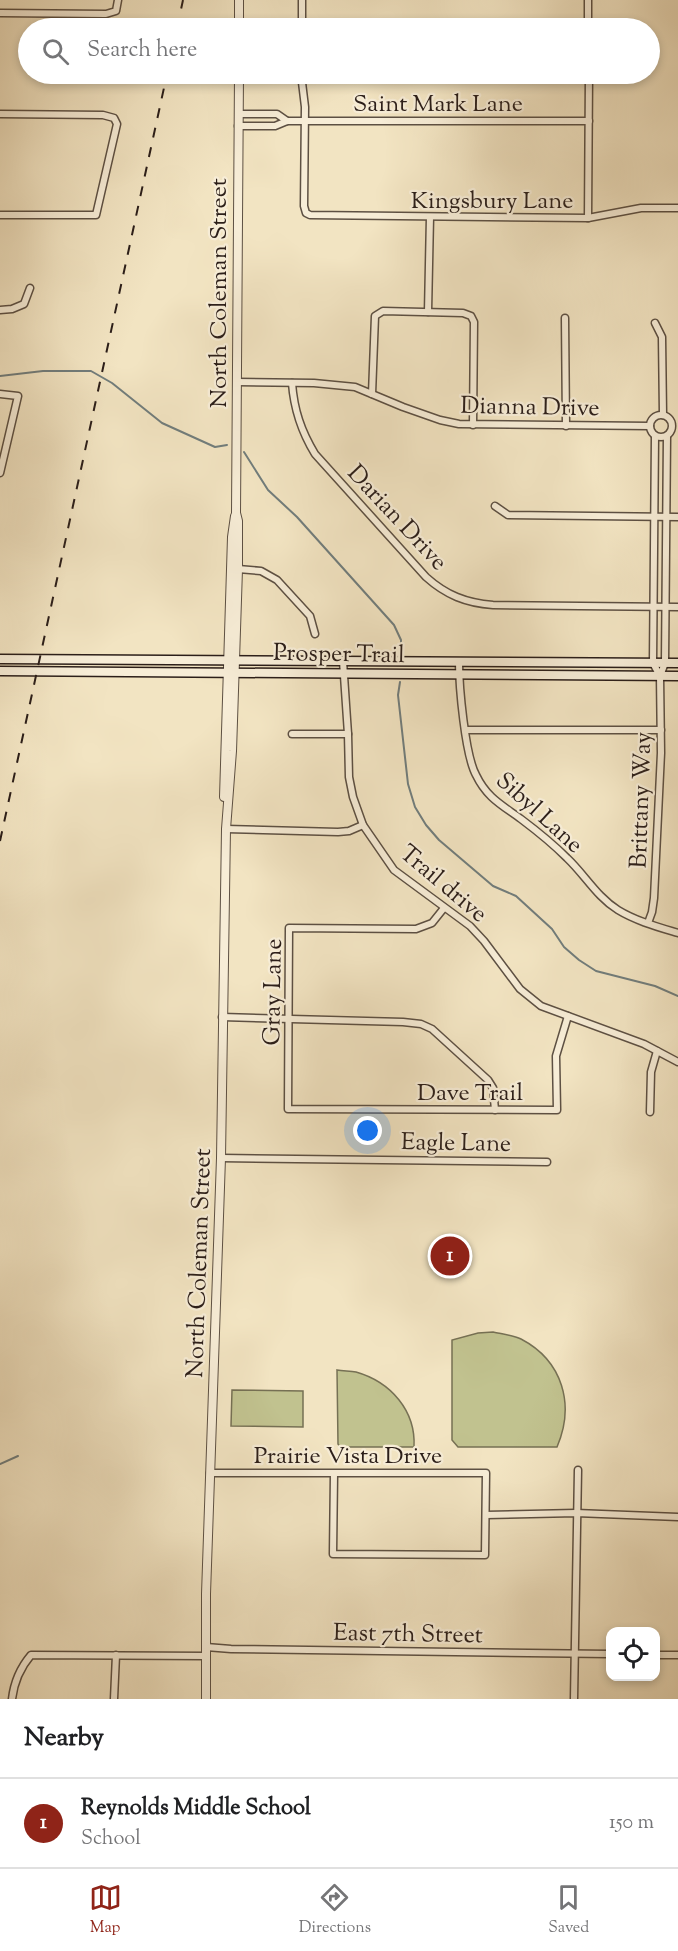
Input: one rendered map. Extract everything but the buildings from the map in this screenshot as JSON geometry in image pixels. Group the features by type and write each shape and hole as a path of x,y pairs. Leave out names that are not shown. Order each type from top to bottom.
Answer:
{"main road":[{"name":"Prosper Trail","path":"0,659 678,663"},
{"name":"Prosper Trail","path":"0,671 678,676"}],"street":[{"path":"0,13 106,14 116,11 118,0"},
{"path":"239,0 239,18"},
{"path":"302,0 302,18"},
{"path":"588,0 588,18"},
{"name":"North Coleman Street","path":"206,1699 210,1473 221,1158 226,829 232,751 232,537 236,513 239,84"},
{"path":"302,84 305,121"},
{"path":"588,218 589,84"},
{"path":"0,114 103,115 114,118 117,124 96,215 0,215"},
{"name":"Saint Mark Lane","path":"239,114 277,114 287,121"},
{"name":"Saint Mark Lane","path":"238,126 275,126 287,121 589,121"},
{"name":"Kingsbury Lane","path":"305,121 304,206 306,213 315,216 588,218 640,208 678,208"},
{"path":"428,312 430,217"},
{"path":"0,310 12,309 24,304 30,288"},
{"path":"372,394 375,316 383,311 463,313 471,316 474,322 473,424"},
{"path":"565,318 566,426"},
{"path":"655,322 662,337 663,415"},
{"name":"Dianna Drive","path":"237,382 339,384 355,387 440,420 473,424 650,426"},
{"name":"Darian Drive","path":"292,383 293,403 297,418 315,454 426,577 446,592 467,601 493,605 678,607"},
{"path":"0,394 18,396 0,473"},
{"path":"663,415 675,426 667,436 655,436 650,426 652,419 663,415"},
{"name":"Brittany Way","path":"655,436 653,663 660,676"},
{"name":"Brittany Way","path":"648,923 654,898 658,832 660,676 664,663 667,436"},
{"path":"495,506 508,515 678,517"},
{"name":"North Coleman Street","path":"232,661 238,569 236,513"},
{"path":"238,569 261,571 277,580 310,616 315,634"},
{"name":"Trail drive","path":"343,661 349,777 353,797 363,825 394,870 470,926 520,989 541,1006 624,1037 678,1062"},
{"name":"Sibyl Lane","path":"459,662 470,756 475,774 486,790 499,805 518,817 569,859 608,903 619,911 678,933"},
{"path":"466,730 661,730"},
{"path":"292,734 348,734"},
{"path":"226,829 338,832 349,831 363,825"},
{"name":"Gray Lane","path":"288,1109 289,928 416,929 432,923 444,908"},
{"name":"Dave Trail","path":"288,1109 557,1110 556,1056 568,1016"},
{"path":"222,1017 421,1024 442,1037 488,1080 493,1088 495,1110"},
{"path":"650,1112 651,1072 657,1051"},
{"name":"Eagle Lane","path":"221,1158 546,1162"},
{"path":"574,1699 578,1470"},
{"name":"Prairie Vista Drive","path":"210,1473 486,1473 486,1515"},
{"path":"334,1474 333,1554 485,1555 486,1515 576,1513 678,1517"},
{"name":"East 7th Street","path":"12,1699 14,1686 22,1666 31,1655 116,1655 225,1649 606,1654"},
{"path":"114,1699 116,1655"},
{"path":"660,1655 678,1655"}],"green space":[{"path":"493,1332 521,1339 547,1359 556,1372 565,1400 565,1416 557,1447 458,1447 452,1440 452,1340 478,1333"},
{"path":"337,1370 356,1372 369,1377 380,1383 399,1400 411,1422 414,1447 340,1447 338,1444"},
{"path":"232,1390 303,1391 303,1427 231,1426"}],"waterway":[{"path":"0,376 43,371 91,371 112,383 162,423 215,447 227,445"},
{"path":"244,452 268,490 297,517 394,625 401,640 401,652"},
{"path":"400,682 398,695 408,784 415,807 439,840 493,886 516,896 552,929 564,947 579,960 596,971 655,986 678,996"},
{"path":"0,1464 18,1456"}],"railway":[{"path":"179,18 183,0"},
{"path":"0,841 165,84"}],"place":[{"name":"Reynolds Middle School","path":"450,1256"}]}
